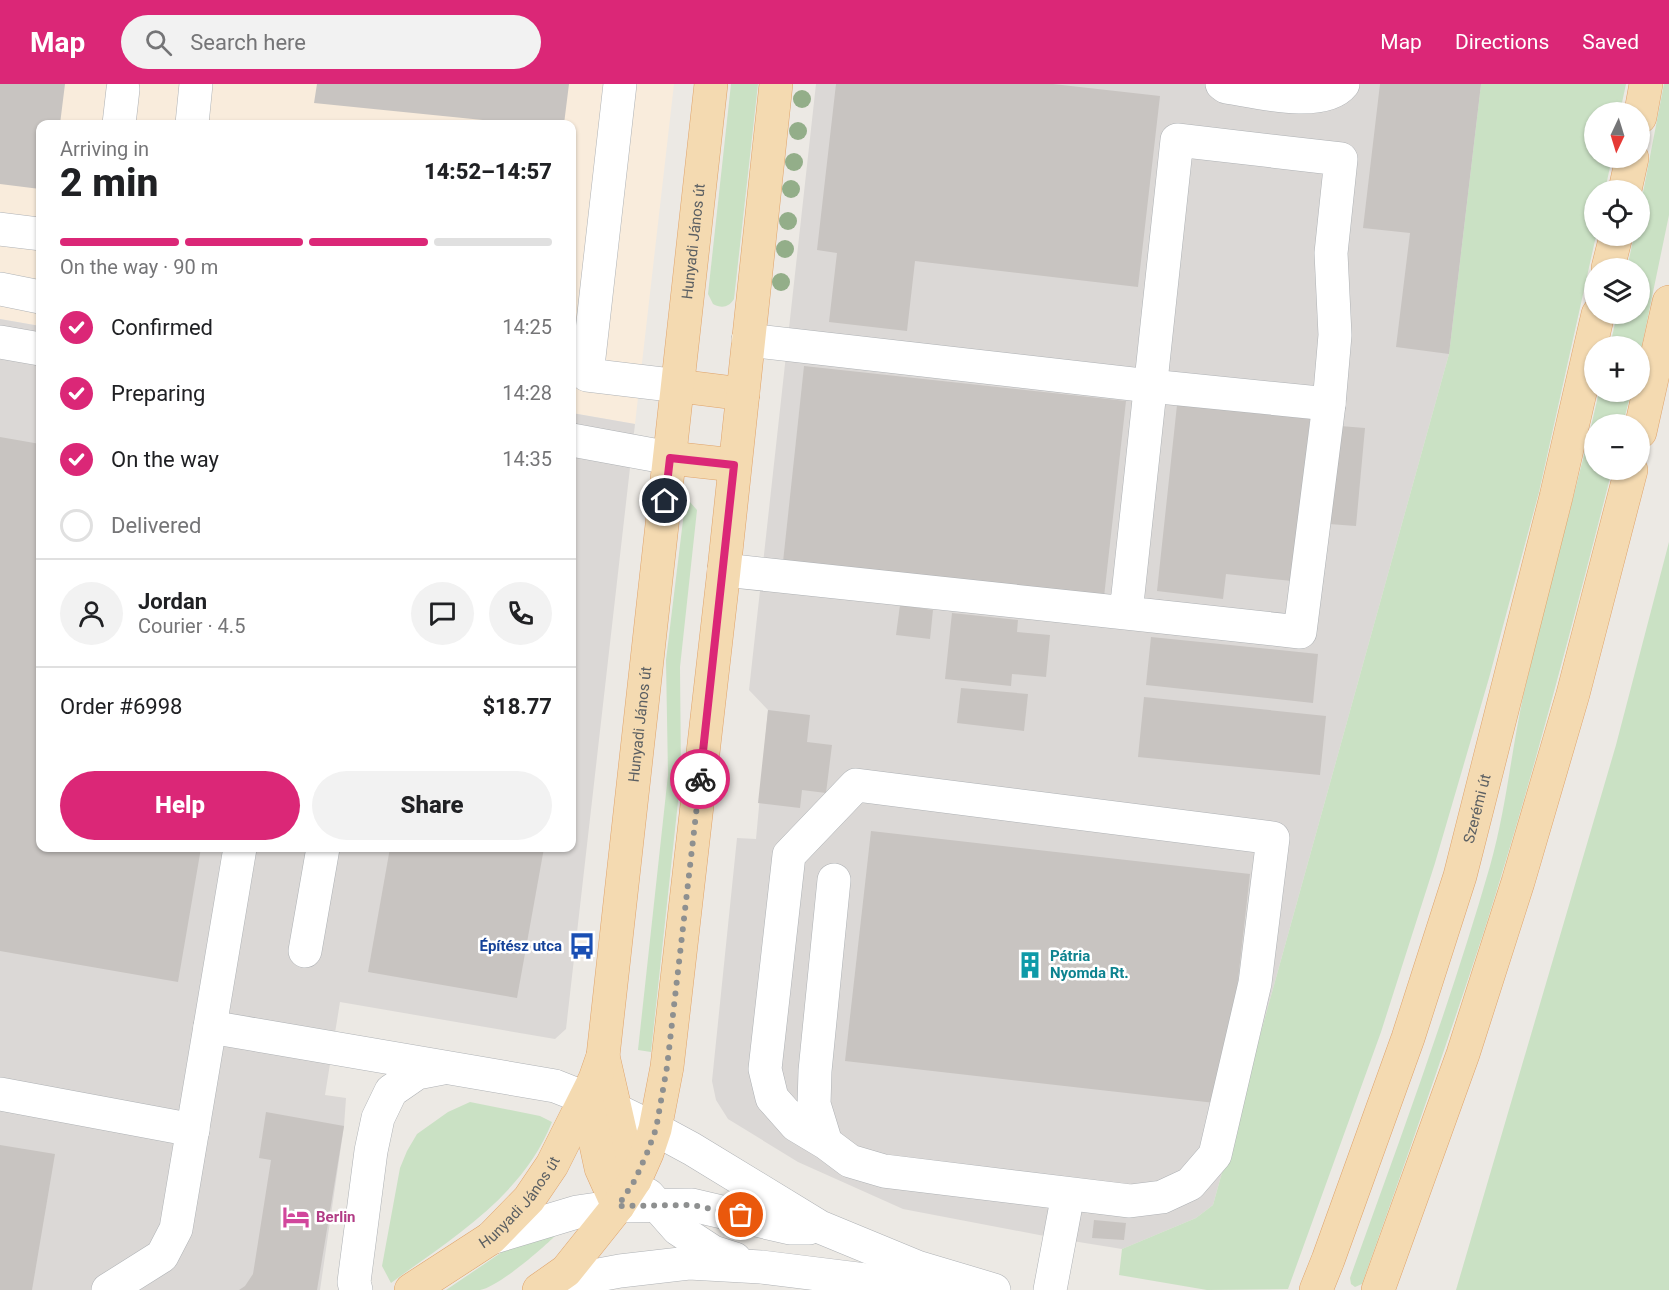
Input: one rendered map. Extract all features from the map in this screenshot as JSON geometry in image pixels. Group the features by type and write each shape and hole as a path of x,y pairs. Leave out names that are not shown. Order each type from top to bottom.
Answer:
{"main road":[{"name":"Hunyadi János út","path":"411,1290 491,1238 529,1199 552,1165 586,1098 603,1056 711,84"},
{"path":"540,1290 566,1271 626,1193 647,1153 656,1129 667,1067 724,570 776,84"},
{"path":"1643,102 1646,84"},
{"path":"1644,414 1669,302"},
{"name":"Szerémi út","path":"1316,1290 1408,1038 1460,876 1556,497 1596,324"},
{"path":"679,386 743,393"},
{"path":"670,458 734,465"},
{"path":"1378,1290 1463,1054 1518,882 1573,694 1628,480"},
{"path":"603,1056 627,1161 626,1193"},
{"path":"586,1098 601,1168 626,1193"}],"street":[{"path":"192,120 196,84"},
{"path":"621,84 579,374 679,386"},
{"path":"1222,84 1226,87 1305,97 1323,96 1338,90 1343,84"},
{"path":"119,120 123,89"},
{"path":"724,570 1300,632 1329,404 1335,335 1331,253 1341,159 1177,140 1126,613"},
{"path":"0,230 36,234"},
{"path":"0,289 36,296"},
{"path":"748,340 1329,404"},
{"path":"0,342 36,348"},
{"path":"576,441 670,458"},
{"path":"856,785 1273,838 1255,983 1215,1155 1190,1184 1162,1197 1130,1201 884,1171 850,1161 826,1143 796,1125 772,1098 765,1069 789,855 856,785"},
{"path":"108,1290 162,1256 176,1229 239,852"},
{"path":"305,951 322,852"},
{"path":"826,1143 814,1104 814,1071 834,880"},
{"path":"210,1027 555,1086 616,1110 656,1129 820,1227 917,1268 994,1290"},
{"path":"356,1290 354,1282 371,1151 378,1118 391,1091 417,1073 444,1068"},
{"path":"0,1094 193,1130"},
{"path":"491,1238 577,1212 626,1193 659,1206 692,1205 789,1228 820,1227"},
{"path":"1050,1290 1068,1194"},
{"path":"659,1206 678,1228 713,1252 761,1267"},
{"path":"540,1290 572,1280 620,1271 688,1263 761,1267 951,1290"}],"shaded area":[{"path":"0,84 674,84 635,424 576,414 576,120 36,120 36,325 0,319"},
{"path":"816,84 1481,84 1449,354 1213,1205 1196,1218 1122,1249 903,1209 798,1162 728,1119 716,1100 712,1081 737,838 756,839 768,710 749,690"},
{"path":"0,319 36,325 36,852 576,852 576,414 635,424 566,1029 555,1039 340,1002 325,1095 346,1098 320,1290 0,1290"}],"green space":[{"path":"731,84 758,84 734,299 730,304 722,307 713,304 708,294"},
{"path":"1481,84 1626,84 1622,102 1584,102 1584,168 1610,168 1607,180 1584,180 1584,246 1594,246 1591,258 1584,258 1584,290 1539,492 1489,678 1435,863 1381,1032 1288,1289 1207,1290 1119,1275 1122,1249 1196,1218 1213,1205 1449,354"},
{"path":"1664,84 1669,84 1669,215 1650,307 1650,258 1629,258 1632,246 1650,246 1650,180 1645,180 1648,168 1650,168 1650,156"},
{"path":"1615,324 1646,324 1644,336 1612,336"},
{"path":"1597,402 1628,402 1626,414 1594,414"},
{"path":"1584,455 1584,480 1609,480 1552,700 1503,871 1470,973 1362,1284 1355,1287 1351,1284 1350,1278 1441,1022 1490,866 1523,697"},
{"path":"689,501 697,510 680,667 681,774 651,1052 638,1050 668,775 666,660 685,504"},
{"path":"1669,542 1669,1290 1456,1290 1616,745"},
{"path":"470,1102 540,1116 552,1122 539,1149 504,1194 461,1232 391,1283 382,1266 400,1168 407,1151 417,1134 448,1112"},
{"path":"556,1235 520,1267 488,1287 480,1290 446,1290 505,1250"}],"building":[{"path":"0,84 65,84 60,120 36,120 36,188 0,184"},
{"path":"317,84 569,84 564,120 483,120 314,103"},
{"path":"836,84 1053,84 1160,96 1138,287 915,261 907,331 829,322 837,253 817,250"},
{"path":"1380,84 1481,84 1449,354 1396,347 1410,233 1363,228"},
{"path":"804,366 1126,401 1104,597 783,562"},
{"path":"1177,405 1310,419 1292,581 1226,574 1223,599 1157,591"},
{"path":"1340,426 1365,428 1356,526 1329,524"},
{"path":"0,437 36,443 36,852 200,852 178,982 0,951"},
{"path":"900,605 933,610 930,639 896,635"},
{"path":"952,613 1018,620 1017,632 1050,635 1046,677 1012,674 1011,686 945,679"},
{"path":"1151,637 1318,654 1313,703 1146,685"},
{"path":"961,688 1028,694 1024,731 957,723"},
{"path":"1144,697 1326,716 1320,775 1138,757"},
{"path":"768,710 810,715 807,742 832,745 826,793 802,790 800,808 758,803"},
{"name":"Pátria Nyomda Rt.","path":"871,831 1250,874 1224,1104 845,1061"},
{"path":"389,852 543,852 517,998 368,972"},
{"name":"Berlin","path":"266,1112 344,1126 317,1290 239,1290 245,1286 253,1274 271,1160 259,1158"},
{"path":"0,1145 55,1154 32,1290 0,1290"},
{"path":"1094,1220 1126,1223 1124,1240 1092,1238"}],"way so far":[{"path":"700,779 667,1067 656,1129 635,1180 618,1206 692,1205 741,1215"}],"place":[{"name":"Építész utca","path":"582,946"},
{"name":"Pátria Nyomda Rt.","path":"1030,965"},
{"name":"Berlin","path":"296,1217"}],"route":[{"path":"665,501 670,458 734,465 700,779"}]}
